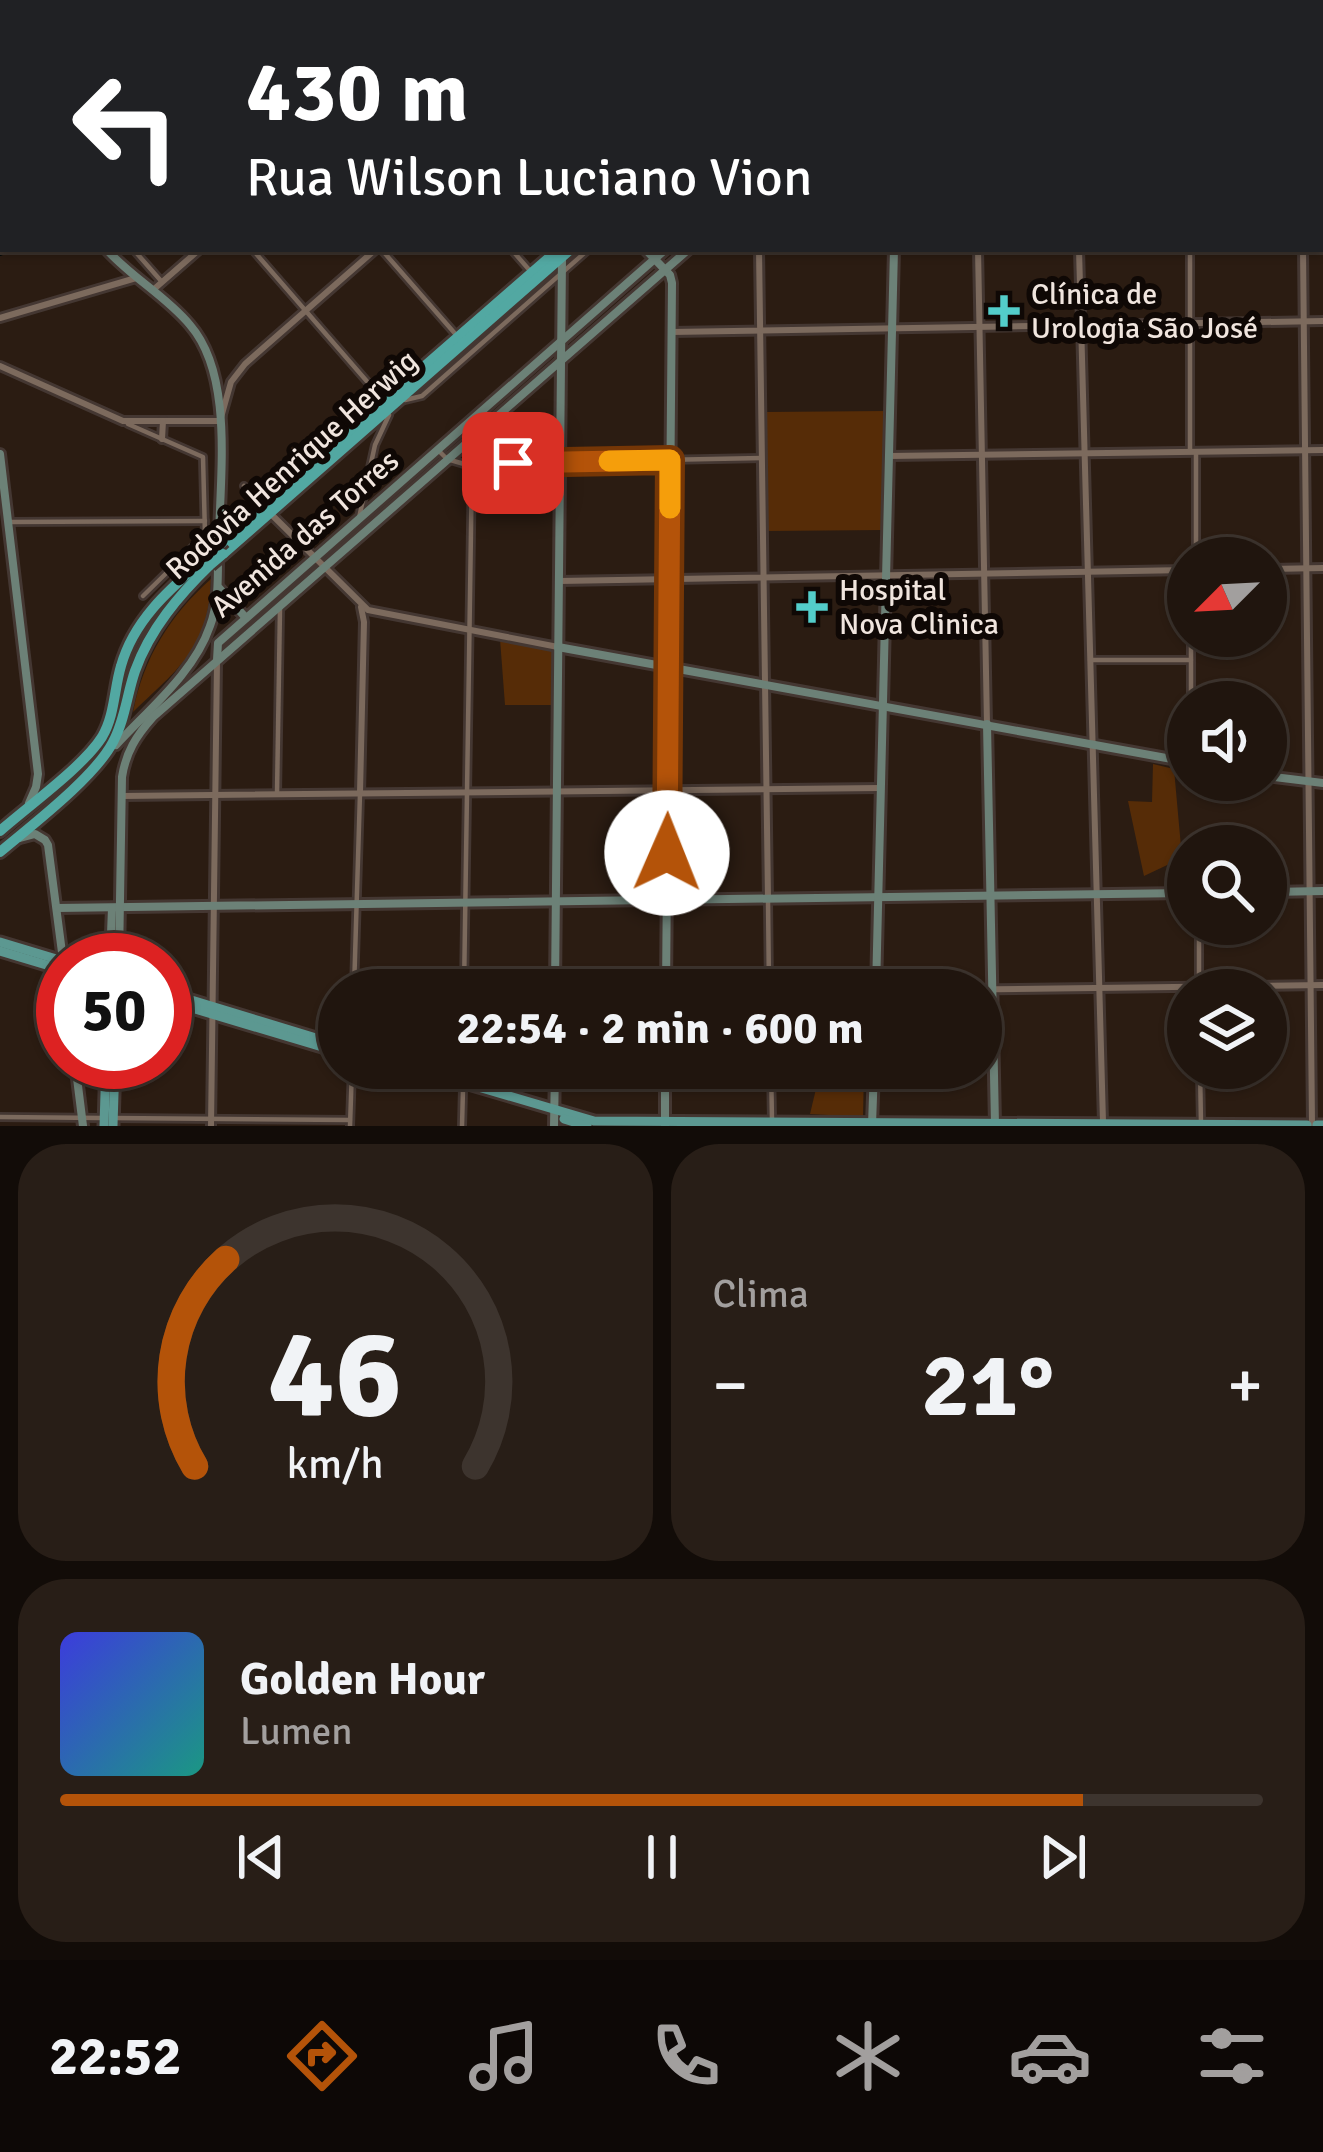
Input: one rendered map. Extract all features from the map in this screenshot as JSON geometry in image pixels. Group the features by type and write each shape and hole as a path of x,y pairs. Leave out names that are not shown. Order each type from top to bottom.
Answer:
{"highway":[{"name":"Rodovia Henrique Herwig","path":"390,402 532,273 564,252"},
{"name":"Rodovia Henrique Herwig","path":"27,807 102,737 122,662 136,629 152,608 564,252"},
{"name":"Rodovia Henrique Herwig","path":"103,758 119,729 146,645 170,608 217,553"},
{"path":"0,852 103,758"},
{"path":"0,831 27,807"}],"main road":[{"path":"109,252 191,326 206,347 218,389 220,421 218,586 210,627 127,755 118,933"},
{"path":"555,969 564,252"},
{"path":"648,252 672,283 666,969"},
{"name":"Avenida das Torres","path":"217,661 218,643 663,252"},
{"name":"Avenida das Torres","path":"153,717 685,252"},
{"path":"876,969 894,252"},
{"path":"0,454 38,774 27,807"},
{"path":"218,586 250,631"},
{"path":"558,647 1167,758"},
{"path":"103,758 179,677"},
{"path":"987,724 992,969"},
{"path":"1287,779 1323,783"},
{"path":"13,841 35,834 45,840 60,933"},
{"path":"1287,892 1323,891"},
{"path":"57,908 1167,893"},
{"path":"114,933 117,908"},
{"path":"0,942 36,952"},
{"path":"0,951 36,962"},
{"path":"192,1005 318,1043"},
{"path":"79,1089 83,1122"},
{"path":"107,1089 109,1122"},
{"path":"109,1122 113,1089"},
{"path":"472,1089 587,1126"},
{"path":"665,1089 665,1123"},
{"path":"872,1124 873,1089"},
{"path":"994,1089 995,1124"},
{"path":"554,1118 665,1123 1314,1125"}],"street":[{"path":"136,252 162,282"},
{"path":"152,291 197,252"},
{"path":"255,252 390,402"},
{"path":"123,422 220,421 227,392 238,373 375,252"},
{"path":"382,252 458,337"},
{"path":"514,252 532,273"},
{"path":"390,402 422,396 586,252"},
{"path":"759,252 769,969"},
{"path":"978,252 987,724"},
{"path":"1079,252 1103,1125"},
{"path":"1190,252 1195,537"},
{"path":"1303,252 1314,1125"},
{"path":"0,318 136,278"},
{"path":"671,332 1323,321"},
{"path":"0,366 203,457 205,535 143,596"},
{"path":"359,518 374,445 390,402"},
{"path":"162,439 163,421"},
{"name":"Avenida das Torres","path":"437,449 447,459"},
{"path":"889,457 1323,450"},
{"path":"447,459 472,464 762,458"},
{"path":"464,969 472,464"},
{"path":"244,485 368,610 558,647"},
{"path":"9,522 205,521"},
{"path":"1287,568 1323,568"},
{"path":"559,581 1167,570"},
{"path":"354,969 364,625 359,604"},
{"path":"277,794 280,606"},
{"path":"364,625 379,613"},
{"path":"1090,660 1191,660 1191,681"},
{"path":"211,1122 217,661"},
{"path":"122,796 880,788"},
{"path":"1287,986 1323,985"},
{"path":"1002,989 1167,988"},
{"path":"0,1117 350,1123 351,1089"},
{"path":"463,1089 463,1126"},
{"path":"771,1089 772,1123"},
{"path":"1200,1089 1201,1124"}],"shaded area":[{"path":"886,411 884,530 766,531 766,412"},
{"path":"211,579 198,640 177,669 133,712 160,639"},
{"path":"500,639 556,649 556,705 505,705"},
{"path":"1153,764 1167,767 1167,801 1177,801 1179,825 1167,825 1167,865 1144,876 1128,801 1152,802"},
{"path":"816,1089 864,1089 863,1117 810,1114"}],"slow traffic":[{"path":"609,461 670,460 670,508"}],"place":[{"name":"Clínica de Urologia São José","path":"1004,311"},
{"name":"Hospital Nova Clinica","path":"812,607"}],"route":[{"path":"513,463 670,460 667,853"}]}
